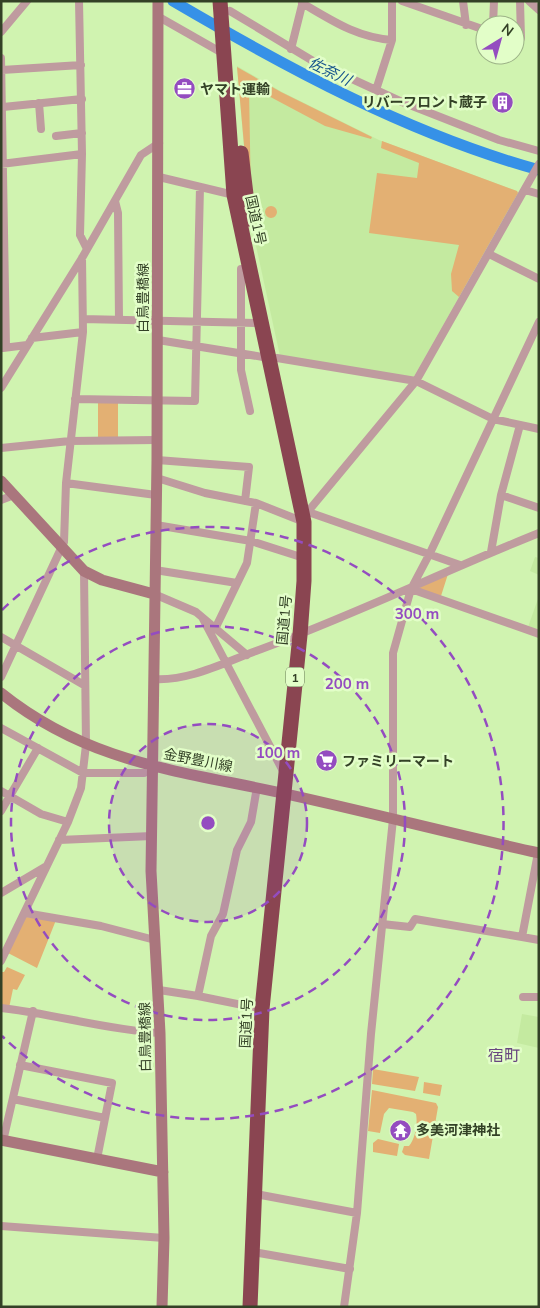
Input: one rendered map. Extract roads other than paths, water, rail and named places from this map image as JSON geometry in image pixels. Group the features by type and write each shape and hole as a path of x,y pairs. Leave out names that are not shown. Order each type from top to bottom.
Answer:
{"highway":[{"name":"国道1号","path":"222,4 246,207 273,358 308,515 313,564 285,774 288,794 262,1009 250,1307"},
{"name":"国道1号","path":"228,55 234,195 261,323 273,358"},
{"name":"国道1号","path":"257,1307 271,1014 288,794 303,634 304,558 308,515"}],"main road":[{"name":"白鳥豊橋線","path":"154,594 158,340 158,1"},
{"path":"1,481 84,571 102,580 154,594"},
{"name":"金野豊川線","path":"154,594 154,679 148,770 288,794 539,853"},
{"path":"1,693 40,722 86,745 148,770"},
{"name":"白鳥豊橋線","path":"148,770 152,836 151,871 159,990 164,1238 162,1307"},
{"path":"2,1143 163,1172"}],"street":[{"path":"1,32 27,1"},
{"path":"79,1 82,99 80,235 87,249"},
{"path":"376,90 392,40 392,1"},
{"path":"402,1 475,27"},
{"path":"463,1 466,25"},
{"path":"493,15 494,1"},
{"path":"520,1 520,15"},
{"path":"529,1 539,10"},
{"path":"291,49 302,2 370,38 392,40"},
{"path":"222,4 291,49 376,90 499,140 539,151"},
{"path":"158,17 228,55"},
{"path":"1,22 12,19"},
{"path":"1,58 4,348 27,345"},
{"path":"2,70 81,65"},
{"path":"3,107 82,99"},
{"path":"39,103 41,129"},
{"path":"56,136 82,133"},
{"path":"1,388 82,258 141,154 159,143"},
{"path":"2,164 82,154"},
{"path":"308,515 416,381 539,164"},
{"path":"159,176 234,195"},
{"path":"75,400 195,401 198,346 200,187"},
{"path":"526,188 539,194"},
{"path":"115,202 118,213 118,320"},
{"path":"489,254 539,280"},
{"path":"1,677 62,547 70,441 84,319 82,258"},
{"path":"241,269 239,322 241,370 250,411"},
{"path":"84,319 261,323"},
{"path":"344,1307 357,1214 360,1161 393,819 393,653 411,590 539,322"},
{"path":"32,338 83,332"},
{"path":"158,340 416,381 493,419 539,429"},
{"path":"491,552 501,495 520,425"},
{"path":"1,448 70,441 156,440"},
{"path":"157,460 249,467 246,501"},
{"path":"157,478 205,493 308,515 430,553 460,565"},
{"path":"66,483 156,495"},
{"path":"1,500 14,495"},
{"path":"501,495 539,508"},
{"path":"215,629 247,563 256,503"},
{"path":"156,525 251,541 304,558"},
{"path":"154,679 168,680 226,664 411,590 460,565 539,533"},
{"path":"155,570 237,583"},
{"path":"1,961 68,822 79,794 86,745 84,571"},
{"path":"411,590 539,634"},
{"path":"154,594 187,607 247,654"},
{"path":"203,619 285,774"},
{"path":"1,637 84,685"},
{"path":"1,728 83,773 148,770"},
{"path":"1,811 38,748"},
{"path":"198,996 211,936 223,914 237,850 251,822 257,788"},
{"path":"1,791 41,814 68,822"},
{"path":"59,840 152,836"},
{"path":"522,937 539,853"},
{"path":"2,891 45,867"},
{"path":"25,913 101,926 156,940"},
{"path":"382,924 410,927 415,919 539,940"},
{"path":"159,990 262,1009"},
{"path":"523,997 539,997"},
{"path":"1,1008 33,1011 123,1029 160,1033"},
{"path":"2,1143 33,1011"},
{"path":"20,1065 112,1083 97,1159"},
{"path":"13,1099 105,1118"},
{"path":"261,1195 357,1214"},
{"path":"1,1226 164,1238"},
{"path":"259,1253 350,1269"}],"waterway":[{"name":"佐奈川","path":"173,1 261,51 351,98 443,138 539,170"}],"place":[{"name":"ヤマト運輸","path":"184,89"},
{"name":"リバーフロント蔵子","path":"503,102"},
{"name":"ファミリーマート","path":"326,761"},
{"name":"多美河津神社","path":"400,1130"}],"district":[{"name":"宿町","path":"504,1055"}]}
